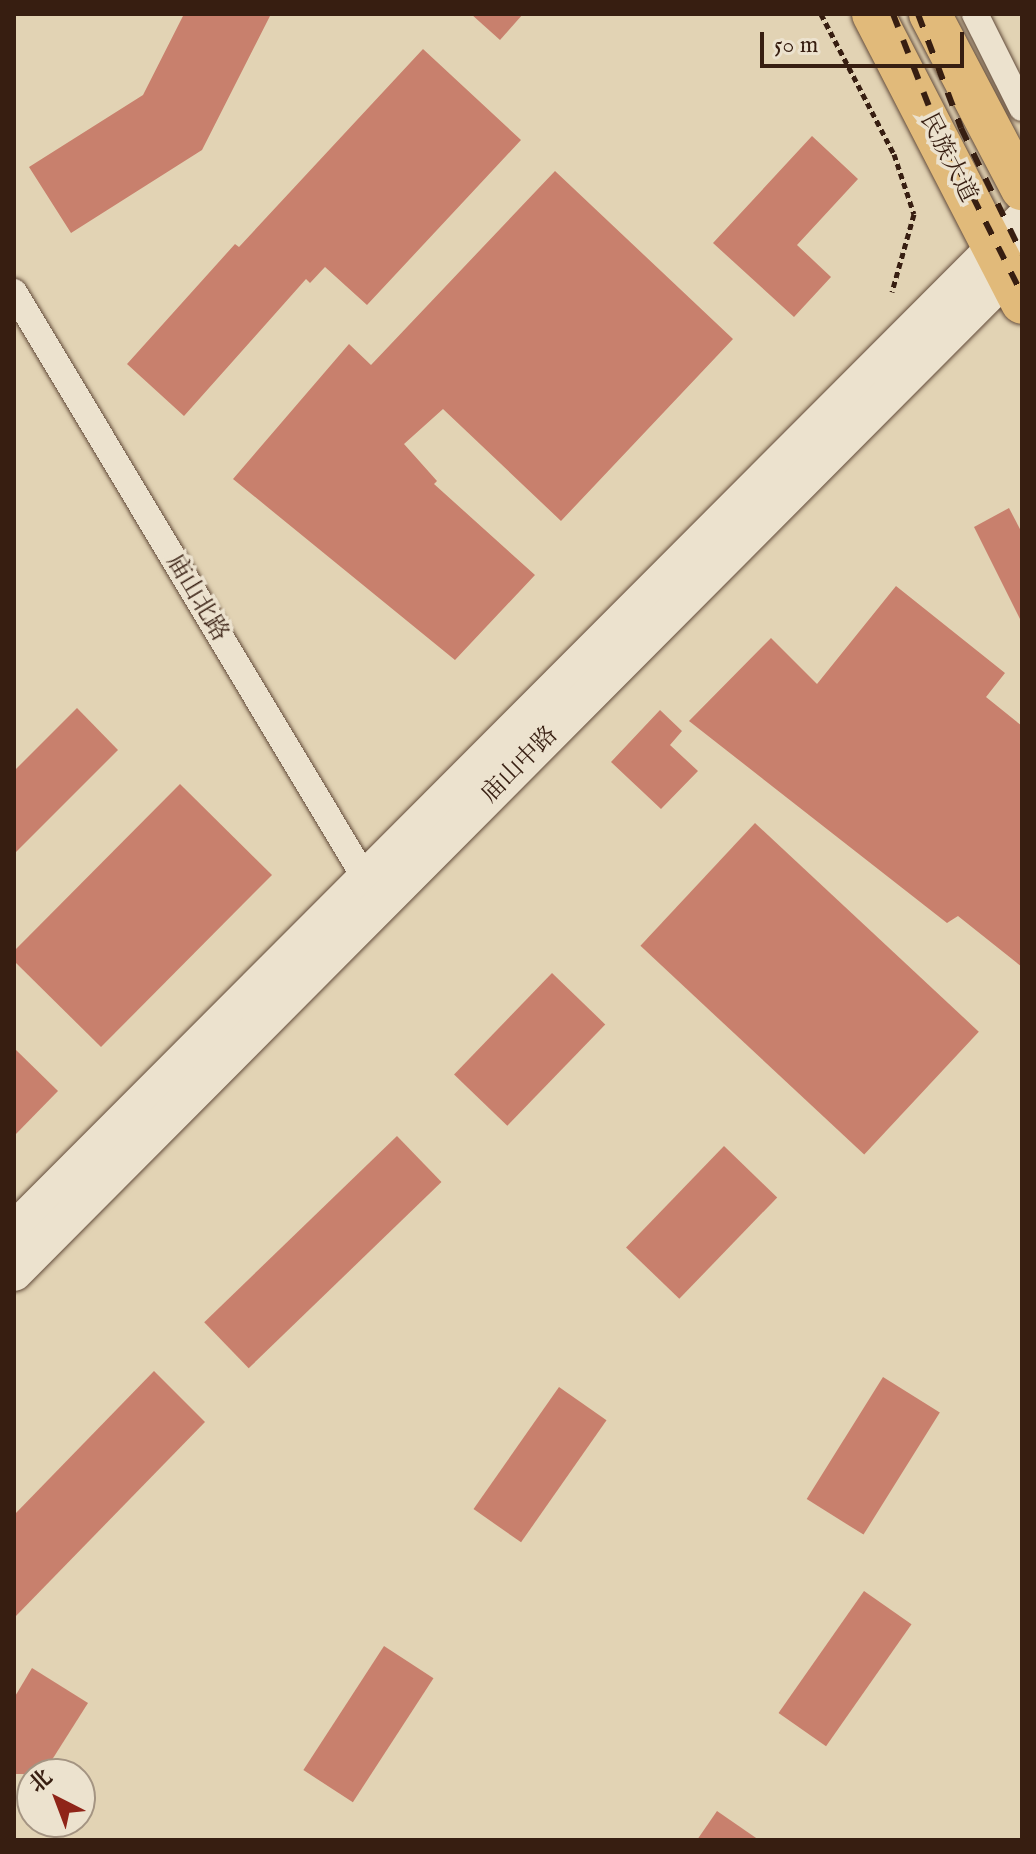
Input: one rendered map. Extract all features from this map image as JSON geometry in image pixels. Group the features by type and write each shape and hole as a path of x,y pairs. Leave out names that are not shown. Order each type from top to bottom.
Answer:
{"main road":[{"name":"民族大道","path":"873,14 1011,270"},
{"path":"930,14 1022,189"}],"street":[{"path":"975,14 1022,108"},
{"name":"庙山中路","path":"14,1230 375,889 1011,270 1022,220"},
{"name":"庙山北路","path":"14,292 375,889"},
{"name":"庙山中路","path":"14,1273 375,889"}],"path":[{"path":"821,14 894,154 914,214 892,292"}],"building":[{"path":"184,14 271,14 202,150 71,233 29,167 143,95"},
{"path":"471,14 523,14 500,40"},
{"path":"423,49 521,140 367,305 325,267 310,283 306,279 184,416 127,364 235,244 239,247"},
{"path":"812,136 858,179 797,245 831,277 794,317 713,243"},
{"path":"555,171 733,339 561,521 443,409 404,444 437,481 434,484 535,575 455,660 233,479 349,344 371,365"},
{"path":"1009,508 1022,533 1022,623 974,527"},
{"path":"896,586 1005,673 986,697 1022,726 1022,967 958,916 947,923 689,721 771,638 817,684"},
{"path":"77,708 118,750 14,854 14,771"},
{"path":"660,710 682,731 670,745 698,771 661,809 611,762"},
{"path":"180,784 272,875 101,1047 14,961 14,951"},
{"path":"755,823 979,1032 864,1155 640,946"},
{"path":"552,973 605,1024 507,1126 454,1074"},
{"path":"14,1048 58,1091 14,1136"},
{"path":"397,1136 441,1182 249,1368 204,1322"},
{"path":"724,1146 777,1197 679,1299 626,1247"},
{"path":"154,1371 205,1422 14,1618 14,1515"},
{"path":"883,1377 940,1413 864,1535 807,1499"},
{"path":"559,1387 607,1420 521,1542 474,1509"},
{"path":"864,1591 912,1624 826,1746 779,1713"},
{"path":"384,1646 433,1678 353,1802 303,1770"},
{"path":"32,1668 88,1703 53,1758 16,1758 16,1774 14,1774 14,1698"},
{"path":"717,1811 759,1840 697,1840"}],"railway":[{"path":"893,14 935,122 1022,294"},
{"path":"918,14 961,128 1022,254"}]}
